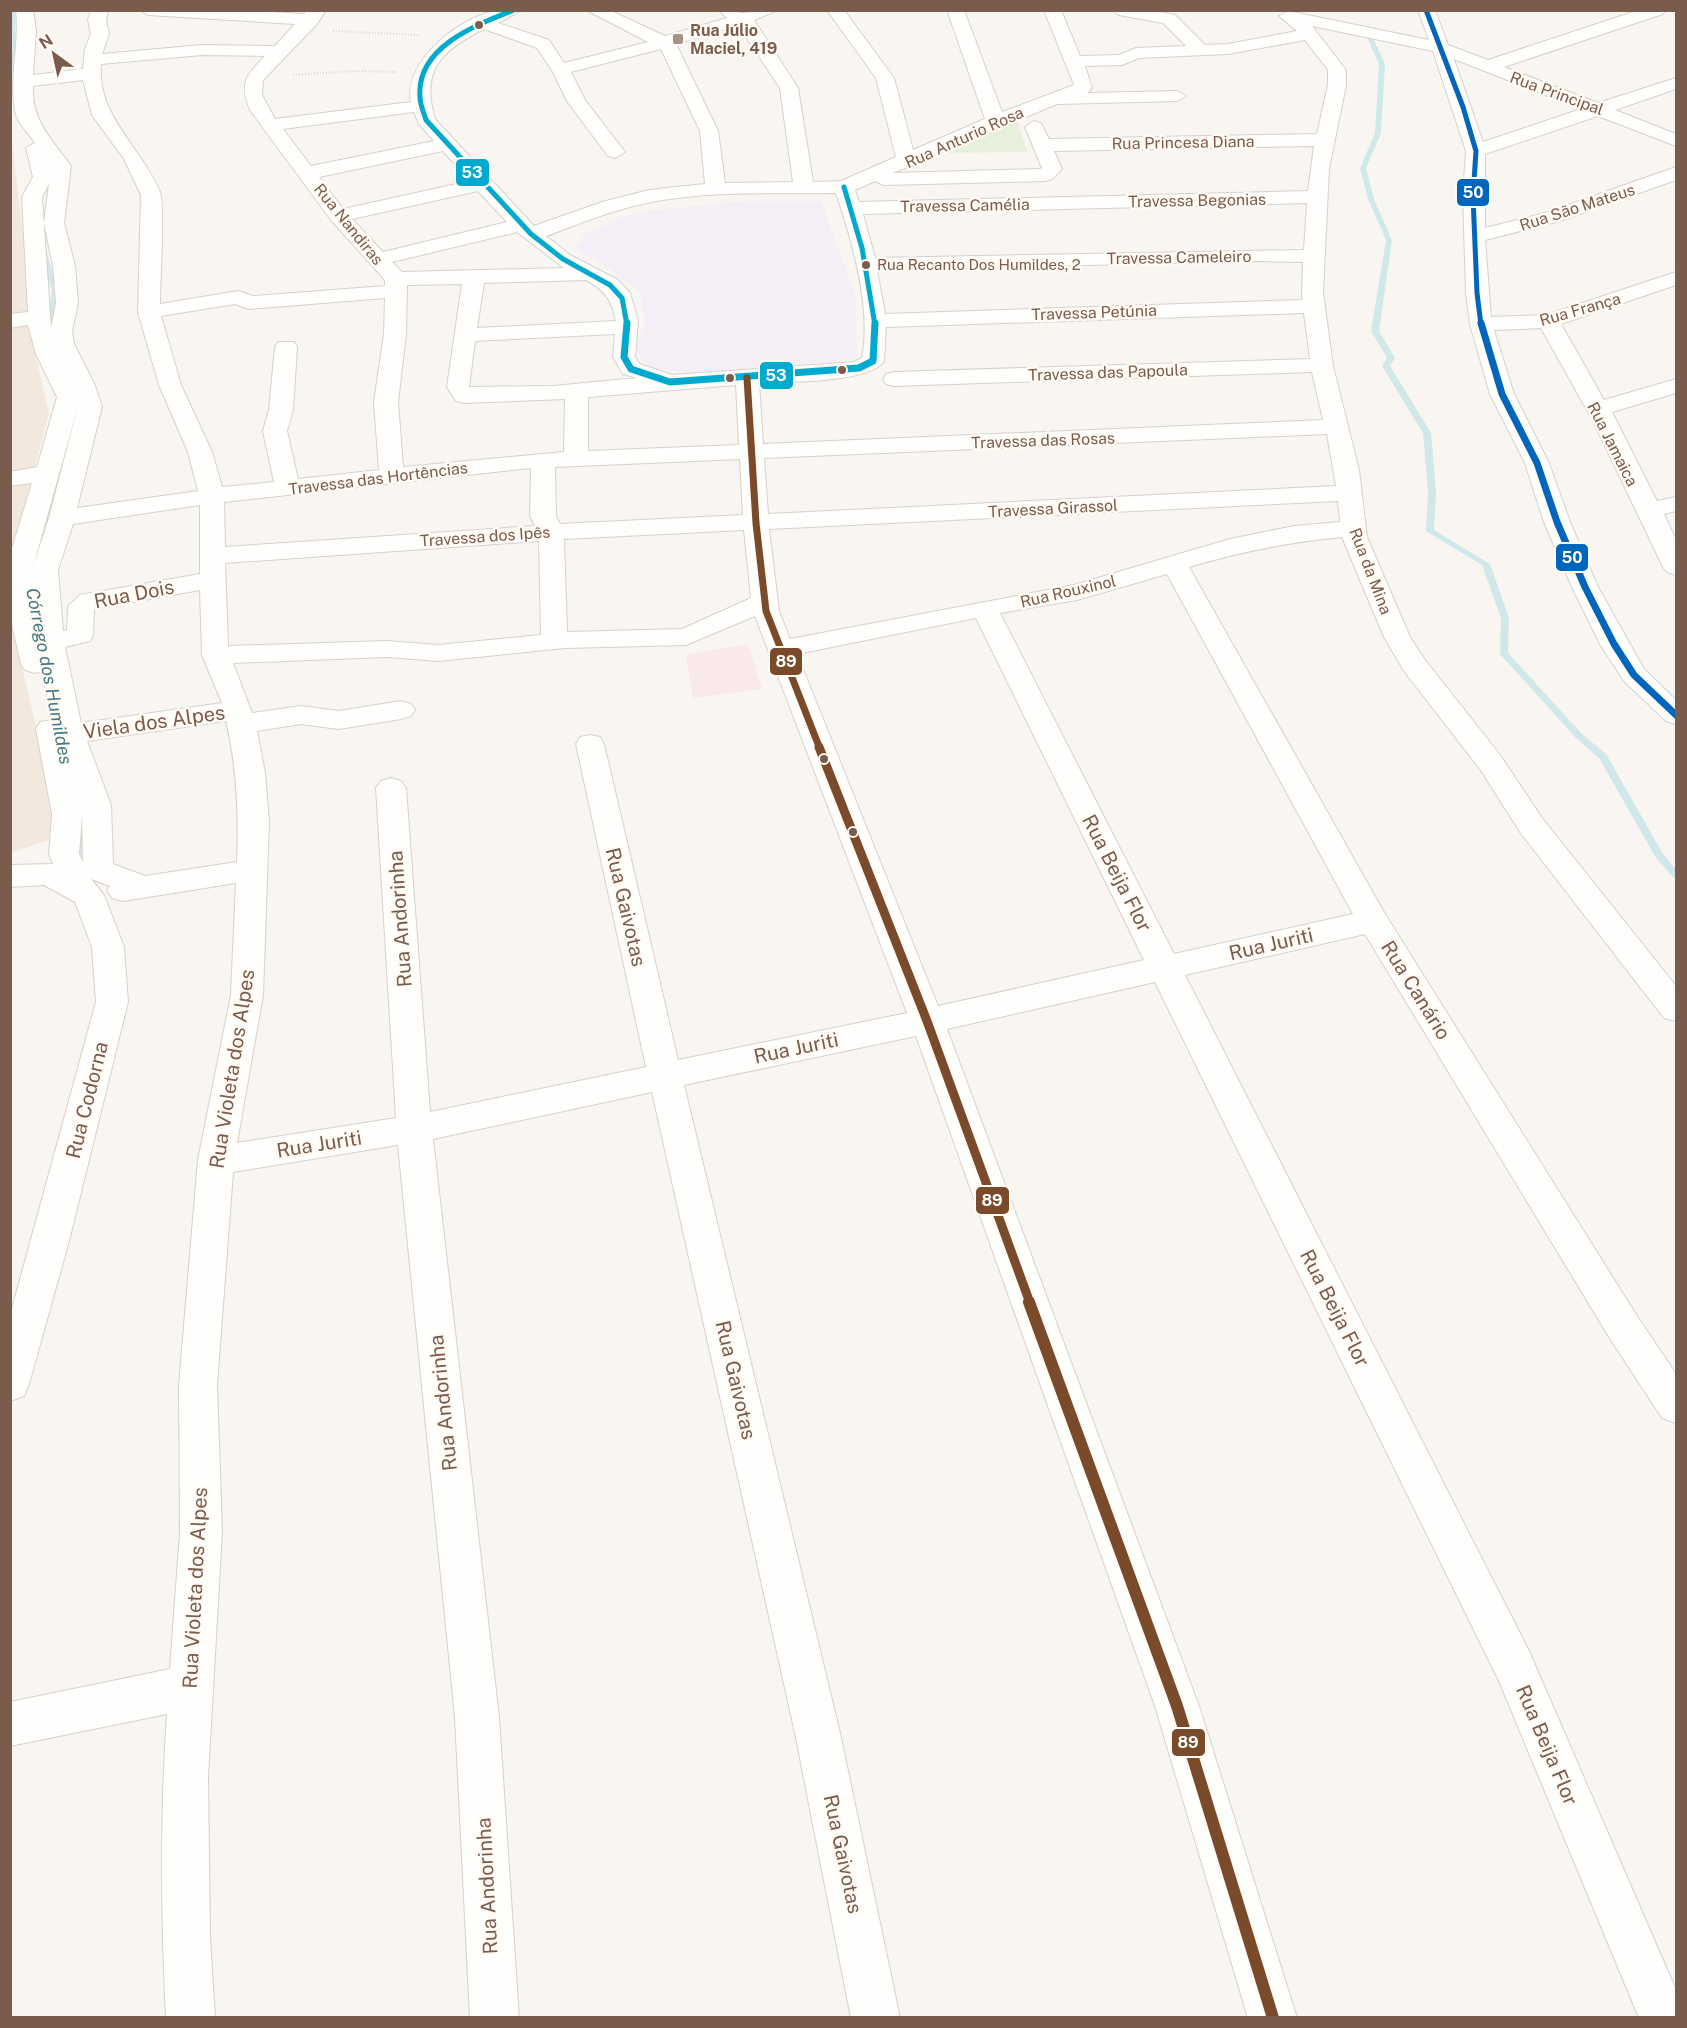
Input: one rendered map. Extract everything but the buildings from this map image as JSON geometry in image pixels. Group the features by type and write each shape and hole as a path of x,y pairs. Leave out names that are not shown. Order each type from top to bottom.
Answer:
{"street":[{"path":"24,10 27,31 21,80 26,117 61,166 38,197"},
{"name":"Rua Violeta dos Alpes","path":"100,10 97,20 100,34 92,66 101,115 133,158 151,195 149,312 170,385 200,452 212,496 211,616 216,655 239,717 251,782 254,822 247,995 216,1160 198,1385 201,1532 185,1788 186,1936 191,2018"},
{"path":"148,10 310,20"},
{"path":"514,10 481,23 456,38 430,60 421,73 418,86 420,106 426,120 526,230 563,259 610,285 622,298 627,327 624,357 626,364 642,375 670,382"},
{"path":"560,69 665,43 735,15 770,10"},
{"path":"836,10 885,78 907,162"},
{"path":"955,10 996,122"},
{"path":"1052,10 1072,60 1122,60 1136,53 1244,48 1300,27 1330,38 1353,30"},
{"path":"1119,10 1169,19 1201,51"},
{"path":"1406,10 1430,11 1438,47 1462,107 1476,151 1473,196 1477,293 1481,324 1502,394 1537,463 1557,522 1614,644 1634,675 1677,715"},
{"path":"1485,67 1657,10"},
{"path":"601,11 665,43 679,63 705,117 709,131 715,186"},
{"path":"735,15 755,32 789,88 804,188"},
{"path":"258,74 310,20"},
{"path":"481,23 522,35 543,45 560,69 576,101 615,152"},
{"name":"Rua Principal","path":"1300,27 1353,30 1438,47 1677,140"},
{"name":"Rua da Mina","path":"1300,27 1335,65 1337,74 1319,169 1312,256 1314,306 1322,365 1347,470 1352,529 1397,637 1414,665 1490,762 1531,825 1677,1009"},
{"path":"21,80 92,66 202,50 279,51"},
{"name":"Rua Anturio Rosa","path":"854,183 1028,108 1060,99 1083,88 1083,83 1072,60"},
{"name":"Rua Nandiras","path":"258,74 254,79 253,95 259,110 338,216 396,285"},
{"path":"1476,151 1677,83"},
{"path":"1060,99 1177,96"},
{"path":"10,103 11,114 38,151 43,177 38,197 40,335 62,364"},
{"path":"272,125 420,106"},
{"path":"376,260 526,230 649,196 715,189 804,188 854,183 1037,177 1051,173 1052,169 1028,108"},
{"name":"Rua Princesa Diana","path":"1041,145 1325,140"},
{"path":"308,173 447,144"},
{"name":"Rua São Mateus","path":"1476,236 1506,231 1586,206 1677,173"},
{"path":"474,278 458,387 464,396 578,391 670,382 828,372 867,365 873,361 876,353 874,321 866,264 853,208 854,183"},
{"path":"338,216 482,184"},
{"path":"38,197 54,223 64,266 67,303 61,330 62,364 69,397 54,488 20,567 23,612 39,635 70,734 96,805 99,852 97,870 144,887"},
{"name":"Travessa Begonias","path":"1077,203 1318,197"},
{"name":"Travessa Camélia","path":"853,208 1077,203"},
{"name":"Travessa Cameleiro","path":"866,264 1257,255 1312,256"},
{"path":"149,312 238,297 249,303 474,278 591,274"},
{"name":"Rua França","path":"1481,324 1548,321 1677,278"},
{"path":"392,477 386,402 395,334 396,285"},
{"name":"Travessa Petúnia","path":"874,321 1314,306"},
{"path":"10,321 40,317"},
{"name":"Rua Jamaica","path":"1548,321 1598,410 1677,567"},
{"path":"466,335 627,327"},
{"path":"286,347 280,410 275,431 291,488"},
{"name":"Travessa das Papoula","path":"894,379 1322,365"},
{"path":"747,378 756,523 764,602 927,1021 1177,1706 1256,1956 1273,2018"},
{"path":"1598,410 1677,386"},
{"path":"576,458 578,391"},
{"name":"Travessa das Rosas","path":"752,451 1335,427"},
{"name":"Travessa das Hortências","path":"62,518 212,496 544,460 752,451"},
{"path":"544,460 541,478 543,516 551,532 558,637"},
{"path":"10,479 54,488"},
{"path":"54,488 62,518 45,570 39,635 68,814 66,854 99,852"},
{"name":"Travessa Girassol","path":"756,523 1349,493"},
{"path":"1650,510 1677,504"},
{"name":"Travessa dos Ipês","path":"212,568 551,532 756,523"},
{"name":"Rua Rouxinol","path":"782,649 984,608 1077,592 1230,547 1294,534 1352,529"},
{"name":"Rua Canário","path":"1174,563 1373,921 1622,1325 1677,1406"},
{"name":"Rua Dois","path":"39,635 80,634 81,606 212,568"},
{"path":"216,655 387,649 438,653 558,637 686,637 764,602"},
{"name":"Rua Beija Flor","path":"984,608 1514,1666 1664,2018"},
{"name":"Viela dos Alpes","path":"70,734 239,717 301,715 339,720 401,710"},
{"name":"Rua Gaivotas","path":"590,744 664,1075 771,1527 876,2018"},
{"name":"Rua Andorinha","path":"391,788 414,1129 477,1717 495,2018"},
{"path":"68,814 96,805"},
{"name":"Rua Codorna","path":"10,1384 54,1230 112,1002 108,946 66,854"},
{"path":"10,876 49,874 84,893 144,887 253,870"},
{"name":"Rua Juriti","path":"216,1160 414,1129 927,1021 1373,921"},
{"path":"10,1724 190,1687"}],"path":[{"path":"310,20 456,38"},
{"path":"258,74 303,75 355,71 421,73"}],"shaded area":[{"path":"11,133 25,251 27,320 49,413 11,557"},
{"path":"743,201 821,201 855,294 858,359 700,373 650,369 635,349 645,320 640,292 602,264 576,250 585,233 638,212"},
{"path":"10,617 62,835 11,853 10,853"},
{"path":"748,644 762,689 693,698 686,655"}],"green space":[{"path":"1017,119 1027,152 939,153"}],"waterway":[{"name":"Córrego dos Humildes","path":"12,10 12,77 16,95"},
{"path":"1371,40 1382,64 1378,133 1363,168 1371,199 1389,240 1375,331 1391,358 1386,366 1427,433 1432,492 1430,531 1486,564 1505,618 1504,654 1579,736 1603,756 1659,856 1676,875"},
{"name":"Córrego dos Humildes","path":"41,243 55,291 49,330"},
{"name":"Córrego dos Humildes","path":"78,828 84,870"}],"transit line":[{"name":"53","path":"514,10 476,26 457,37 428,63 421,79 419,98 426,120 508,212 531,234 563,259 610,285 622,298 627,321 624,357 631,369 670,382 828,372 859,368 873,361 876,346 873,301 856,224 844,187"},
{"name":"50","path":"1426,10 1463,107 1476,151 1473,196 1477,293 1481,324 1502,394 1537,463 1557,522 1585,587 1614,644 1634,675 1676,715"},
{"name":"89","path":"747,378 756,523 766,611 927,1021 1177,1706 1256,1956 1273,2018"}],"place":[{"name":"Rua Júlio Maciel, 419","path":"678,39"},
{"name":"Rua Recanto Dos Humildes, 2","path":"866,265"}]}
